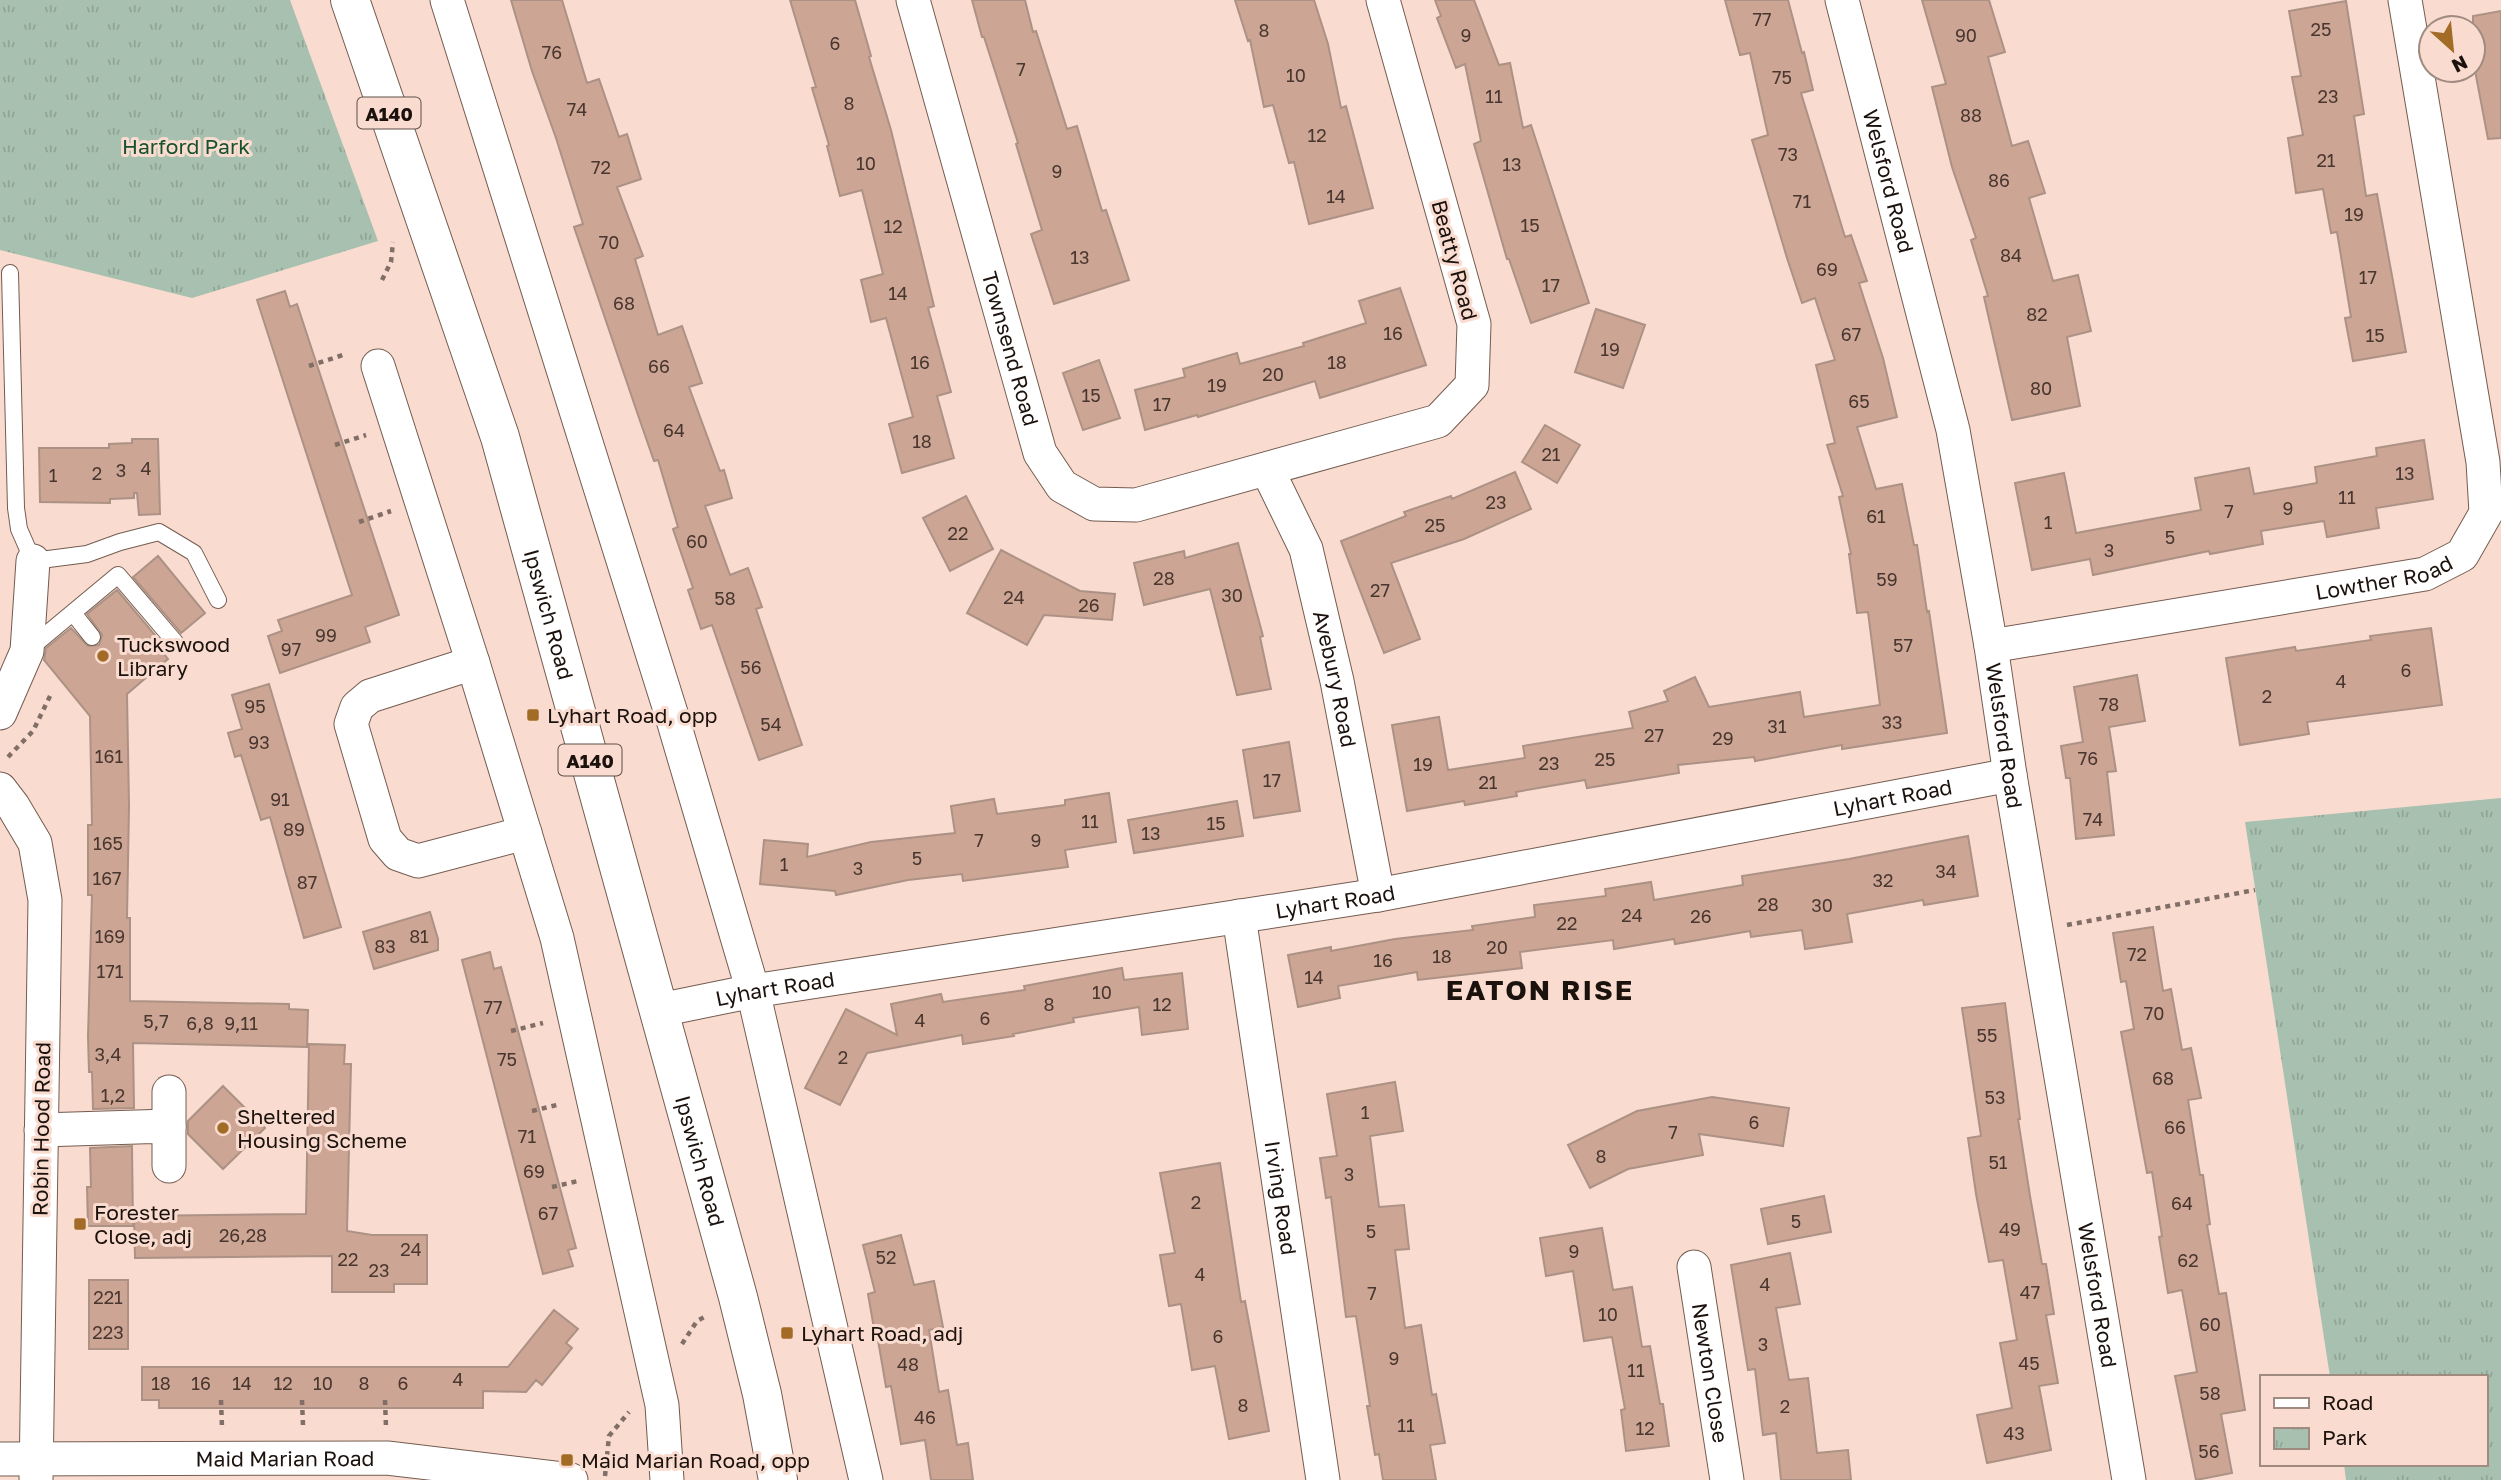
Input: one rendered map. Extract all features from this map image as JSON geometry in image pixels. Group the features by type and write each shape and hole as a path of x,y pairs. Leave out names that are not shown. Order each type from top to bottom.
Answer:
{"highway":[{"name":"Ipswich Road","path":"350,0 500,437 738,1297 762,1394 774,1479"}],"street":[{"path":"447,0 671,713 753,991 866,1480"},
{"name":"Townsend Road","path":"913,0 1040,453 1062,486 1094,504 1136,505 1267,469"},
{"name":"Beatty Road","path":"1267,469 1438,421 1472,385 1474,324 1383,0"},
{"name":"Welsford Road","path":"1842,0 1953,430 2129,1480"},
{"name":"Lowther Road","path":"1991,646 2425,574 2462,555 2486,513 2483,462 2405,0"},
{"path":"378,366 557,938 657,1380 662,1405 667,1480"},
{"name":"Avebury Road","path":"1267,469 1306,549 1337,681 1378,895"},
{"path":"0,713 27,651 33,561"},
{"path":"473,663 370,696 357,707 351,724 385,839 398,853 418,861 525,833"},
{"name":"Lyhart Road","path":"660,1010 753,991 1378,895 2010,775"},
{"name":"Robin Hood Road","path":"0,789 35,844 45,900 36,1470"},
{"name":"Irving Road","path":"1239,916 1323,1480"},
{"path":"169,1092 169,1166"},
{"path":"41,1130 169,1126"},
{"name":"Newton Close","path":"1694,1267 1727,1480"},
{"name":"Maid Marian Road","path":"0,1459 36,1470 387,1458 571,1480"}],"lane":[{"path":"10,273 16,508 19,529 33,561 87,554 159,532 194,553 218,600"},
{"path":"27,651 118,575 175,642"},
{"path":"73,613 92,637"}],"path":[{"path":"382,280 391,262 394,245 390,234"},
{"path":"309,366 343,355"},
{"path":"2036,931 2255,890"}],"green space":[{"name":"Harford Park","path":"0,0 290,0 378,241 192,298 0,250"},
{"path":"2501,798 2501,1480 2346,1480 2344,1466 2487,1466 2487,1375 2330,1375 2245,822"}],"building":[{"path":"511,0 562,0 587,83 599,79 619,137 627,134 641,179 617,187 643,256 635,259 658,335 682,326 702,383 689,387 720,471 724,470 732,498 705,506 730,575 748,568 762,607 756,609 802,745 759,760 712,625 701,629 688,590 693,588 673,529 678,527 658,460 654,461 574,227 583,224"},
{"path":"790,0 855,0 891,130 934,306 928,308 951,392 937,396 954,458 902,473 889,424 913,417 886,318 871,322 861,280 883,274 862,190 840,196 827,146 829,145 812,88 816,87"},
{"path":"972,0 1025,0 1033,32 1036,31 1067,129 1077,126 1102,211 1106,210 1129,280 1054,304 1031,234 1042,230 1016,144 1018,143"},
{"path":"1235,0 1314,0 1328,44 1341,108 1346,106 1373,208 1309,224 1294,162 1289,163 1273,105 1264,107 1250,40 1248,41"},
{"path":"1435,0 1474,0 1499,65 1510,63 1523,128 1531,125 1589,303 1531,323 1507,259 1474,144 1481,141 1465,64 1456,68 1437,18 1441,16"},
{"path":"1725,0 1788,0 1802,53 1804,52 1813,90 1801,93 1845,237 1851,235 1867,281 1859,283 1883,358 1897,417 1857,427 1876,489 1902,484 1914,545 1917,545 1927,612 1929,611 1947,733 1842,749 1842,745 1755,761 1754,757 1678,765 1679,773 1587,788 1585,780 1516,792 1517,796 1465,805 1464,801 1407,811 1392,725 1439,717 1448,770 1525,758 1523,746 1633,728 1629,712 1668,701 1664,691 1695,677 1709,707 1800,692 1804,717 1880,705 1868,612 1857,613 1851,554 1839,497 1843,496 1827,445 1835,443 1816,365 1835,360 1815,298 1802,303 1787,258 1752,140 1768,135 1750,53 1740,55"},
{"path":"1922,0 1989,0 2005,52 1988,57 2012,146 2028,141 2045,193 2029,198 2053,281 2078,275 2091,331 2067,337 2080,406 2012,420 1984,297 1988,296 1971,240 1976,238 1952,167 1932,87 1946,84"},
{"path":"2346,1 2364,114 2354,116 2366,196 2377,194 2406,352 2353,361 2345,318 2351,317 2337,232 2331,233 2323,189 2296,193 2288,138 2303,135 2292,77 2301,76 2289,11"},
{"path":"2501,11 2501,138 2488,139 2478,84 2487,84 2487,14 2484,14"},
{"path":"1400,288 1426,365 1320,398 1315,381 1198,417 1197,415 1145,430 1135,390 1185,377 1183,369 1237,353 1240,364 1304,346 1303,343 1366,323 1359,301"},
{"path":"285,291 290,307 297,304 399,615 365,627 370,642 280,673 268,636 282,631 278,620 352,595 257,300"},
{"path":"1596,309 1645,325 1623,388 1575,372"},
{"path":"1099,360 1120,418 1083,430 1063,373"},
{"path":"1545,425 1580,445 1557,483 1522,462"},
{"path":"132,439 158,439 160,514 139,515 137,493 134,493 134,498 110,499 110,503 40,502 39,448 109,448 109,444 132,443"},
{"path":"2424,440 2433,499 2376,508 2379,528 2327,537 2324,521 2261,531 2263,544 2210,554 2209,551 2093,575 2090,559 2032,570 2015,483 2064,473 2076,533 2201,510 2195,478 2249,468 2254,494 2317,483 2315,467 2377,456 2376,448"},
{"path":"1515,472 1531,509 1464,539 1391,563 1420,639 1384,653 1341,541 1406,516 1404,512 1451,496 1452,499"},
{"path":"966,496 993,549 950,571 923,518"},
{"path":"1238,543 1263,636 1260,637 1271,689 1237,695 1210,589 1144,605 1134,563 1184,551 1185,558"},
{"path":"1001,550 1080,591 1115,594 1112,620 1044,615 1027,645 967,613"},
{"path":"158,556 205,613 181,633 133,577"},
{"path":"117,590 165,647 161,650 168,659 127,694 127,918 130,918 130,1001 289,1004 289,1009 308,1010 307,1047 133,1043 134,1108 93,1109 88,1036 92,895 88,895 88,825 92,825 90,716 44,660 46,648 71,628 88,646 99,645 102,635 87,614"},
{"path":"2431,628 2442,705 2307,722 2309,734 2240,745 2226,658 2295,647 2296,651 2371,640 2370,636"},
{"path":"2137,675 2145,721 2109,727 2116,771 2107,772 2114,835 2076,839 2070,778 2066,778 2061,746 2083,742 2074,687"},
{"path":"269,684 341,927 304,938 270,817 261,820 241,755 235,757 228,733 242,729 232,695"},
{"path":"1289,742 1300,811 1254,818 1243,750"},
{"path":"1109,793 1116,842 1065,850 1068,867 963,881 962,874 908,880 836,895 835,891 760,884 764,840 808,844 807,857 871,842 955,833 951,806 994,799 997,814 1065,805 1065,800"},
{"path":"1237,801 1243,836 1134,853 1128,820"},
{"path":"1968,836 1978,896 1924,905 1923,900 1847,914 1852,942 1805,949 1802,930 1751,937 1750,931 1675,944 1674,939 1614,949 1613,940 1520,952 1522,968 1418,980 1417,972 1338,986 1340,998 1298,1007 1288,955 1331,947 1331,951 1395,939 1473,930 1472,926 1535,917 1534,905 1606,896 1605,889 1651,882 1654,900 1743,885 1742,876"},
{"path":"430,912 438,939 438,950 374,969 363,932"},
{"path":"2153,927 2163,991 2171,989 2182,1050 2191,1048 2201,1098 2188,1100 2200,1175 2203,1175 2210,1224 2207,1225 2219,1294 2226,1293 2245,1410 2221,1414 2232,1473 2196,1480 2175,1376 2197,1372 2182,1290 2168,1293 2152,1172 2147,1173 2121,1032 2134,1029 2126,981 2121,982 2113,933"},
{"path":"490,952 494,969 501,967 576,1248 568,1250 573,1266 543,1274 462,960"},
{"path":"1122,968 1124,980 1182,973 1188,1029 1142,1035 1139,1007 1073,1018 1074,1022 1013,1034 1014,1036 963,1044 962,1035 867,1053 840,1105 805,1088 846,1009 897,1035 891,1004 941,994 943,1002 1025,990 1024,986"},
{"path":"2005,1003 2030,1196 2042,1264 2046,1264 2054,1314 2046,1315 2058,1383 2039,1386 2051,1450 1987,1463 1977,1415 2012,1408 2000,1343 2017,1340 2003,1260 1989,1262 1976,1194 1968,1138 1981,1136 1962,1008"},
{"path":"309,1044 345,1045 344,1064 351,1064 347,1231 372,1235 427,1235 427,1284 394,1284 394,1292 332,1292 332,1256 135,1258 134,1216 306,1214"},
{"path":"1395,1082 1403,1131 1370,1136 1379,1207 1404,1205 1409,1249 1395,1250 1405,1328 1421,1325 1432,1395 1436,1394 1445,1443 1430,1445 1436,1480 1383,1480 1379,1454 1375,1455 1356,1316 1346,1317 1331,1197 1326,1198 1320,1158 1337,1156 1327,1094"},
{"name":"Sheltered Housing Scheme","path":"223,1086 265,1128 223,1169 188,1134 188,1121"},
{"path":"1712,1097 1789,1108 1783,1146 1699,1134 1703,1155 1628,1169 1590,1188 1568,1145 1637,1111"},
{"path":"132,1146 133,1226 88,1226 90,1148"},
{"path":"1220,1163 1241,1302 1245,1301 1269,1431 1229,1439 1215,1366 1192,1370 1181,1304 1169,1306 1160,1255 1175,1253 1160,1173"},
{"path":"1824,1196 1831,1232 1768,1244 1761,1209"},
{"path":"1602,1228 1613,1290 1632,1287 1642,1347 1650,1346 1669,1446 1626,1451 1621,1410 1625,1409 1612,1337 1584,1341 1573,1271 1546,1276 1540,1238"},
{"path":"901,1235 914,1285 934,1281 943,1327 929,1330 939,1392 948,1390 957,1445 968,1443 973,1480 931,1480 925,1440 901,1444 891,1386 886,1387 876,1340 868,1294 875,1292 863,1245"},
{"path":"1790,1253 1800,1304 1776,1308 1789,1380 1808,1378 1817,1453 1848,1450 1851,1480 1781,1480 1776,1433 1763,1435 1755,1369 1748,1370 1731,1265"},
{"path":"89,1280 128,1280 128,1349 89,1349"},
{"path":"554,1310 578,1329 566,1343 572,1348 542,1385 536,1380 526,1392 483,1391 483,1408 159,1408 159,1400 142,1400 142,1367 508,1367"}],"place":[{"name":"Tuckswood Library","path":"103,656"},
{"name":"Lyhart Road, opp","path":"533,715"},
{"name":"Sheltered Housing Scheme","path":"223,1128"},
{"name":"Forester Close, adj","path":"80,1224"},
{"name":"Lyhart Road, adj","path":"787,1333"},
{"name":"Maid Marian Road, opp","path":"567,1460"}],"district":[{"name":"EATON RISE","path":"1540,989"}]}
